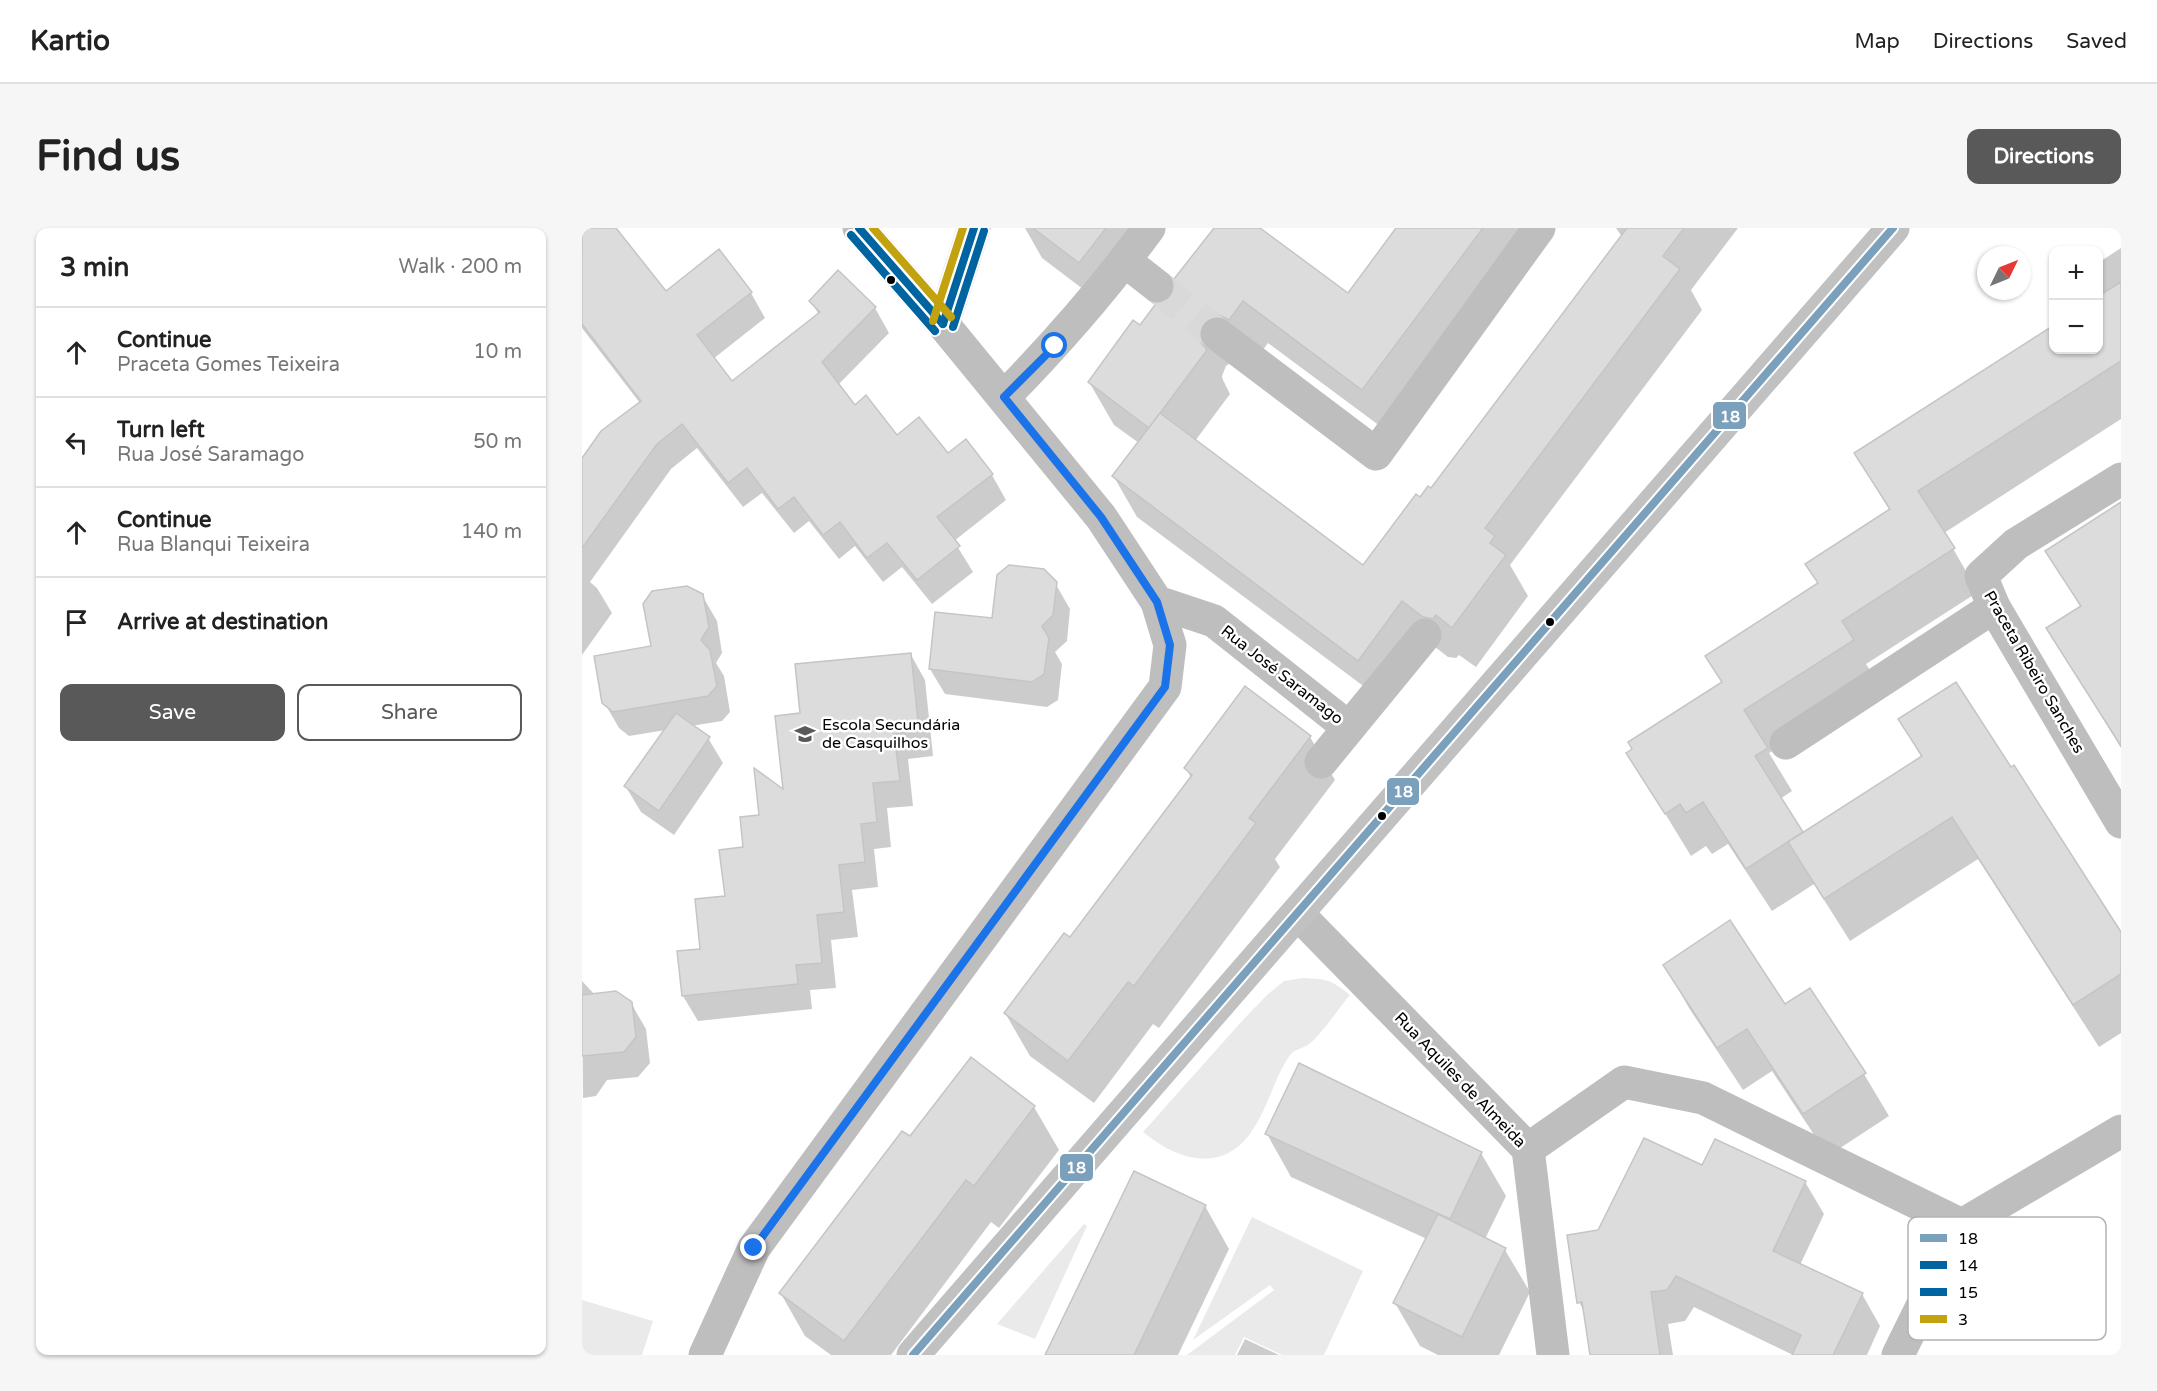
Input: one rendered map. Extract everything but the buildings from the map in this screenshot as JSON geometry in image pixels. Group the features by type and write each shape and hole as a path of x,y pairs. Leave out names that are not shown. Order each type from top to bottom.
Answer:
{"street":[{"path":"705,1355 754,1248 1165,687 1170,645 1157,602 1101,517 944,324 859,228"},
{"path":"944,324 975,228"},
{"path":"1004,397 1055,346 1149,228"},
{"path":"1217,334 1376,454 1539,228"},
{"path":"913,1355 1893,228"},
{"path":"1125,261 1157,286"},
{"name":"Praceta Ribeiro Sanches","path":"2121,479 2016,543 1981,576 1994,607 2121,822"},
{"name":"Rua José Saramago","path":"1157,602 1214,621 1348,728"},
{"path":"1786,743 1994,607"},
{"path":"1321,762 1425,635"},
{"name":"Rua Aquiles de Almeida","path":"1298,914 1528,1149 1553,1355"},
{"path":"1528,1149 1624,1082 1703,1098 1946,1217"},
{"path":"1976,1217 2121,1131"},
{"path":"1898,1355 1908,1335"}],"shaded area":[{"path":"1303,978 1329,981 1350,995 1307,1046 1290,1055 1258,1121 1247,1138 1234,1150 1205,1159 1174,1152 1143,1132 1267,995 1284,981"},
{"path":"1252,1217 1363,1271 1324,1355 1282,1355 1244,1337 1235,1355 1187,1355 1274,1290 1270,1285 1193,1340"},
{"path":"1084,1224 1087,1226 1035,1339 997,1324"},
{"path":"582,1300 653,1321 642,1355 582,1355"}],"tunnel":[{"path":"1157,286 1217,334"}],"transit line":[{"name":"14","path":"859,228 943,324"},
{"name":"3","path":"873,228 951,317"},
{"name":"3","path":"933,321 963,228"},
{"name":"14","path":"943,324 974,228"},
{"name":"18","path":"913,1355 1893,228"},
{"name":"15","path":"953,327 984,231"},
{"name":"15","path":"851,235 935,331"}],"place":[{"name":"Escola Secundária de Casquilhos","path":"805,734"}],"route":[{"path":"754,1248 1165,687 1170,645 1157,602 1101,517 1004,397 1055,346"}]}
